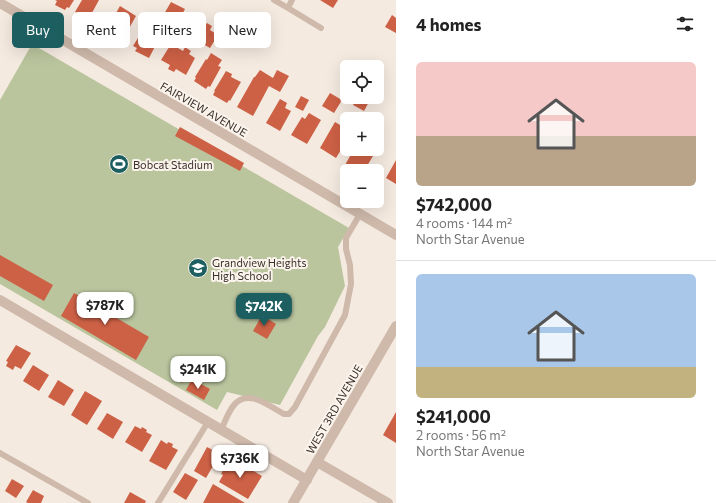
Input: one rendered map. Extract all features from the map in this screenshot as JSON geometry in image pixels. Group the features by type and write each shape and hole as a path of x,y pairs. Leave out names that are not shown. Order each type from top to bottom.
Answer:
{"street":[{"name":"FAIRVIEW AVENUE","path":"0,3 396,235"},
{"path":"0,300 307,480"},
{"name":"WEST 3RD AVENUE","path":"293,503 396,326"},
{"path":"317,462 388,503"}],"lane":[{"path":"274,0 321,28"},
{"path":"288,8 292,0"},
{"path":"221,430 234,404 246,397 252,397 284,414 289,414 294,408 345,315 351,284 346,238 360,214"},
{"path":"158,503 208,422"},
{"path":"0,453 88,503"}],"green space":[{"name":"Bobcat Stadium","path":"30,48 39,48 349,228 338,247 345,286 325,327 318,336 280,405 227,392 217,410 0,284 0,100"}],"building":[{"path":"55,0 74,0 69,8 67,7 65,10 55,5 57,1"},
{"path":"82,0 99,0 92,12 75,12"},
{"path":"320,0 338,0 333,8"},
{"path":"171,2 185,9 183,12 165,12"},
{"path":"120,6 130,12 117,12"},
{"path":"130,12 136,16 130,27"},
{"path":"392,15 396,18 396,33 385,27"},
{"path":"207,23 212,26 210,30 214,32 214,42 210,48 206,46"},
{"path":"138,38 138,48 154,48 149,58 135,51 137,48 133,46"},
{"path":"168,48 178,48 183,51 184,48 186,48 191,51 189,54 195,58 186,75 176,69 174,72 168,69 170,65 161,60"},
{"path":"211,53 222,60 218,66 221,67 210,87 208,86 206,89 194,81 196,78 195,77"},
{"path":"260,70 273,78 277,70 289,76 280,92 269,86 253,116 237,107 254,77"},
{"path":"226,71 232,74 231,77 241,82 230,101 229,100 227,103 213,95"},
{"path":"330,93 340,99 340,103 334,113 322,106"},
{"path":"301,96 309,100 303,111 295,107"},
{"path":"280,99 287,103 285,108 291,111 280,131 266,123"},
{"path":"354,104 368,104 364,111"},
{"path":"309,113 321,120 307,144 291,135 302,117 305,119"},
{"path":"335,122 340,125 340,151 336,158 320,148"},
{"path":"180,127 244,163 240,171 175,136"},
{"path":"350,156 373,156 368,164 346,164"},
{"path":"396,160 396,184 386,178"},
{"path":"0,255 53,285 44,301 0,276"},
{"path":"74,293 149,337 136,360 61,316"},
{"path":"262,315 276,324 267,339 253,331"},
{"path":"16,345 31,353 21,369 15,366 13,370 6,366 8,362 6,361"},
{"path":"33,365 49,375 39,391 23,381"},
{"path":"182,367 189,371 182,383 176,379"},
{"path":"192,379 210,389 204,400 186,390"},
{"path":"58,380 74,390 64,406 48,397"},
{"path":"85,391 102,401 87,425 71,415"},
{"path":"396,412 396,443 383,435"},
{"path":"107,413 123,422 113,439 97,429"},
{"path":"135,426 141,429 142,427 147,430 146,432 152,435 142,452 125,442"},
{"path":"161,440 167,444 168,442 173,444 172,447 178,450 166,470 149,461"},
{"path":"207,447 220,454 206,478 194,471"},
{"path":"233,459 262,476 248,499 219,482 226,465 229,466"},
{"path":"185,473 198,480 186,500 173,492"},
{"path":"12,479 24,486 16,498 5,491"},
{"path":"213,484 245,503 203,503"},
{"path":"33,490 44,496 41,503 26,502"},
{"path":"130,492 146,501 145,503 124,503"}],"place":[{"name":"Bobcat Stadium","path":"119,164"},
{"name":"Grandview Heights High School","path":"198,268"}]}
